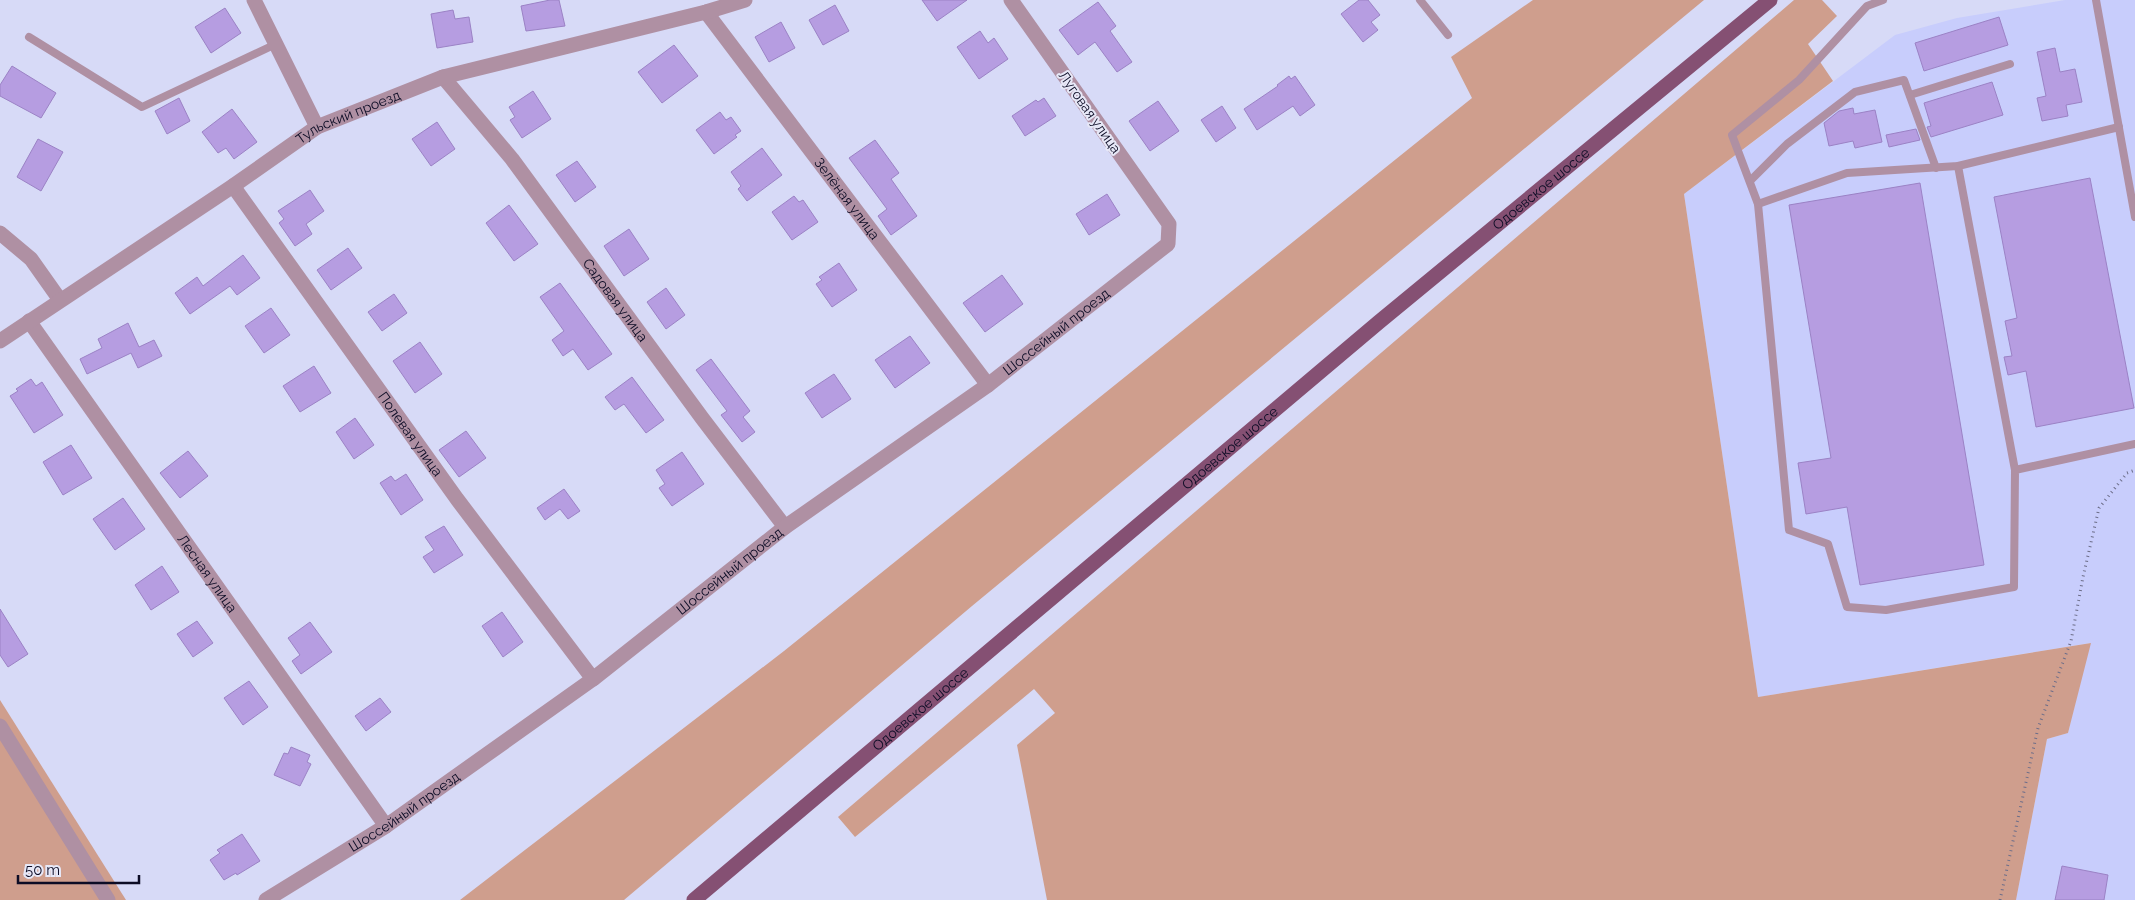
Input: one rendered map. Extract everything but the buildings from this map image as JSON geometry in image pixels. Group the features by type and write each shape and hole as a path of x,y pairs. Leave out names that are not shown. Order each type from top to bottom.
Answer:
{"main road":[{"name":"Одоевское шоссе","path":"694,900 1363,335 1770,0"}],"street":[{"path":"254,0 317,126"},
{"name":"Тульский проезд","path":"0,341 233,186 317,126 443,77 706,12 745,0"},
{"name":"Луговая улица","path":"1011,0 1169,224"},
{"name":"Зелёная улица","path":"706,12 988,385"},
{"name":"Садовая улица","path":"443,77 512,159 696,410 785,527"},
{"name":"Полевая улица","path":"233,186 457,499 593,679"},
{"name":"Шоссейный проезд","path":"266,900 386,826 593,679 785,527 988,385 1168,244 1169,224"},
{"path":"0,233 31,259 60,300"},
{"name":"Лесная улица","path":"29,321 386,826"},
{"path":"0,726 108,900"}],"lane":[{"path":"1420,0 1448,34"},
{"path":"1883,0 1867,6 1798,80 1732,135 1758,204 1789,530 1828,544 1847,607 1886,610 2014,587 2015,470 1958,166"},
{"path":"2096,0 2135,217"},
{"path":"29,37 142,107 276,44"},
{"path":"1910,95 2010,64"},
{"path":"1750,181 1788,144 1855,92 1904,80 1936,168"},
{"path":"1758,204 1847,173 1958,166 2119,126"},
{"path":"2015,470 2135,444"}],"path":[{"path":"2000,900 2038,728 2071,641 2083,576 2099,508 2127,473 2135,470"}],"shaded area":[{"path":"1533,0 1704,0 972,606 624,900 460,900 784,651 1472,98 1451,57"},
{"path":"1794,0 1822,0 1837,16 1808,44 1833,81 1684,194 1758,697 2091,643 2068,733 2047,739 2016,900 1047,900 1017,745 1055,713 1034,689 855,837 838,817"},
{"path":"2065,0 2135,0 2135,900 2016,900 2047,739 2068,733 2090,643 1758,697 1684,194 1895,35 1957,18"},
{"path":"0,700 126,900 0,900"}]}
